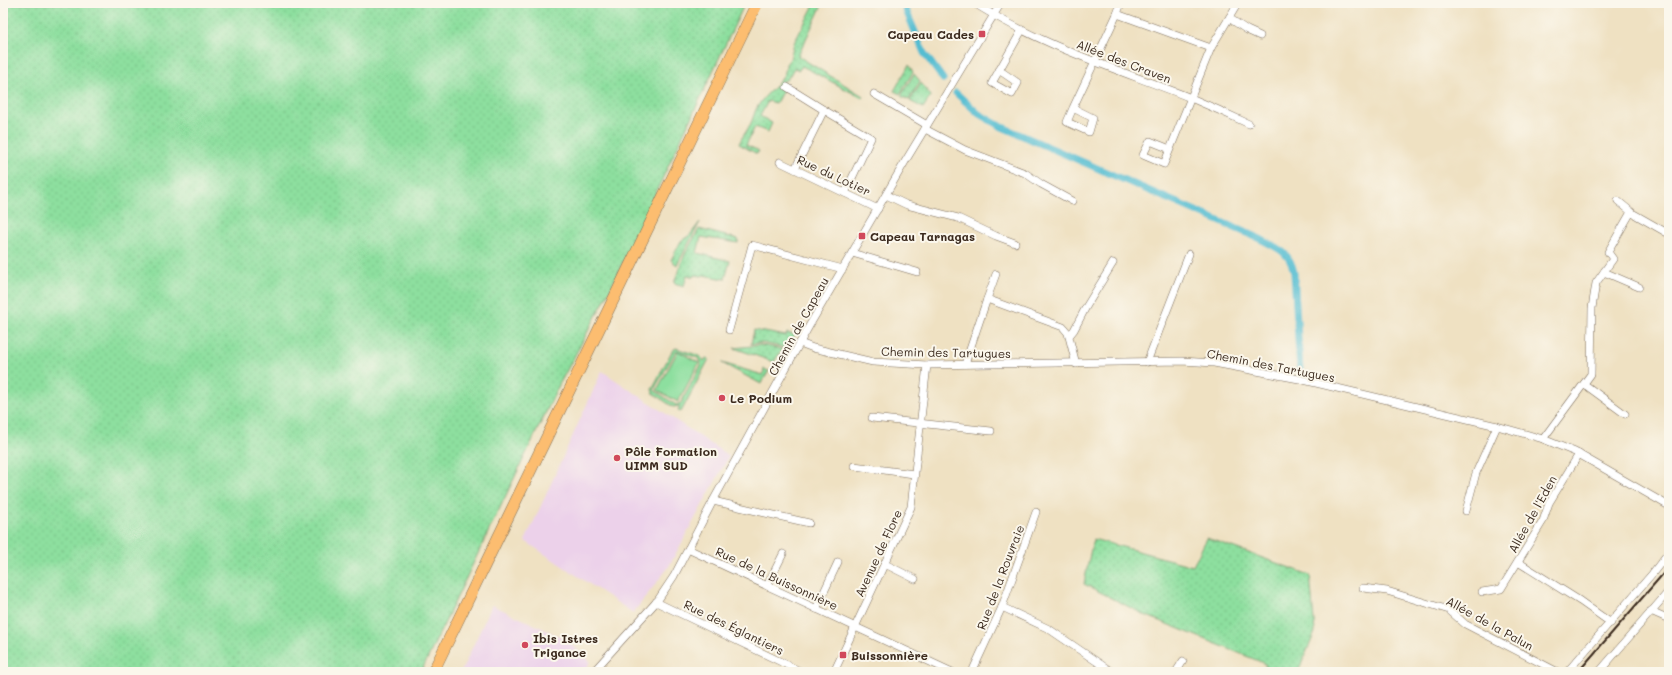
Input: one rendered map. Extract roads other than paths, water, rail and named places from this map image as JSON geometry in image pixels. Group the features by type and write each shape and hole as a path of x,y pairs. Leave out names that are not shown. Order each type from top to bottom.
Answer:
{"main road":[{"path":"433,672 757,3"}],"street":[{"name":"Allée des Craven","path":"974,3 1022,30 1094,63 1191,98 1249,124"},
{"name":"Chemin de Capeau","path":"593,672 656,602 674,576 713,501 800,343 878,208 1001,3"},
{"path":"1073,108 1121,3"},
{"path":"1170,149 1211,48 1238,3"},
{"path":"1117,14 1211,48"},
{"path":"1229,18 1247,30 1260,36"},
{"path":"999,70 1022,30"},
{"path":"787,87 871,138 845,193"},
{"path":"874,94 965,150 1025,173 1041,184 1072,201"},
{"path":"795,169 824,110"},
{"name":"Rue du Lotier","path":"780,162 878,208"},
{"path":"886,195 907,205 958,218 996,236 1015,243"},
{"path":"1618,201 1631,212 1669,234"},
{"path":"1543,439 1591,374 1592,308 1596,283 1613,259 1608,252 1631,212"},
{"path":"729,330 752,245 843,269"},
{"path":"852,253 917,272"},
{"path":"1147,362 1189,254"},
{"path":"1069,336 1113,263"},
{"path":"1604,272 1640,287"},
{"path":"965,364 996,274"},
{"path":"987,299 1063,328 1069,336 1076,364"},
{"name":"Chemin des Tartugues","path":"800,343 813,348 873,362 927,365 1076,364 1182,361 1214,363 1230,366 1299,379 1497,426 1562,445 1669,506"},
{"name":"Avenue de Flore","path":"834,672 911,507 927,365"},
{"path":"1584,384 1625,414"},
{"path":"872,418 920,422 990,431"},
{"path":"1466,511 1476,473 1497,426"},
{"name":"Allée de l'Eden","path":"1482,592 1500,589 1543,521 1549,503 1579,454"},
{"path":"854,466 914,474"},
{"path":"713,501 809,523"},
{"name":"Rue de la Rouvraie","path":"972,672 1002,608 1036,512"},
{"name":"Rue de la Buissonnière","path":"688,549 948,671"},
{"path":"1567,672 1611,623 1669,552"},
{"path":"767,586 783,554"},
{"path":"816,609 838,562"},
{"path":"1518,562 1580,601 1611,623"},
{"path":"885,564 915,579"},
{"name":"Allée de la Palun","path":"1363,588 1387,591 1449,610 1465,624 1558,672"},
{"path":"1599,672 1669,591"},
{"name":"Rue des Églantiers","path":"656,602 802,672"},
{"path":"1002,608 1049,629 1112,672"},
{"path":"1651,611 1669,619"},
{"path":"1176,672 1183,661"}],"waterway":[{"path":"903,3 924,53 943,79"},
{"path":"956,93 979,114 1000,126 1258,238 1271,244 1286,255 1294,273 1300,371"}],"railway":[{"path":"1578,672 1669,567"}],"place":[{"name":"Capeau Cades","path":"982,34"},
{"name":"Capeau Tarnagas","path":"862,236"},
{"name":"Le Podium","path":"722,398"},
{"name":"Pôle Formation UIMM SUD","path":"617,458"},
{"name":"Ibis Istres Trigance","path":"525,645"},
{"name":"Buissonnière","path":"843,655"}]}
